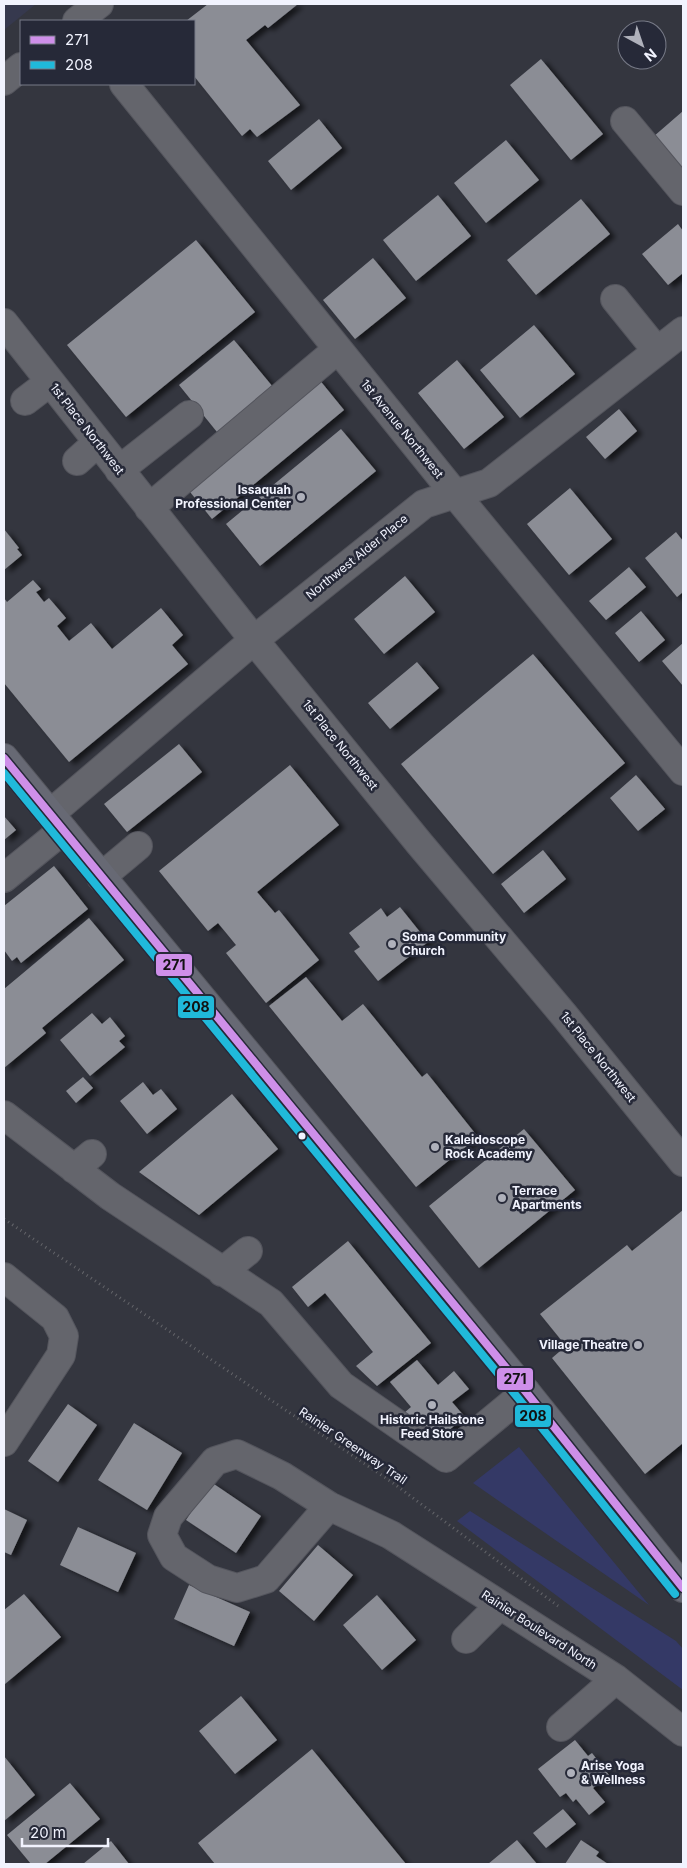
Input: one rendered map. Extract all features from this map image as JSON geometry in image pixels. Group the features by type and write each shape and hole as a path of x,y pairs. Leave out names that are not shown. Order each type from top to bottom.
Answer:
{"main road":[{"path":"4,758 526,1392 683,1588"}],"street":[{"path":"4,81 20,68"},
{"name":"1st Avenue Northwest","path":"125,85 455,494 683,771"},
{"path":"625,121 683,190"},
{"path":"615,300 657,351"},
{"name":"Northwest Alder Place","path":"4,878 56,822 254,640 424,504 489,483 683,331"},
{"name":"1st Place Northwest","path":"9,339 50,382 119,470 141,508 169,546 254,640 300,712 419,843 564,1015 683,1162"},
{"path":"141,508 338,349"},
{"path":"25,401 50,382"},
{"path":"119,470 189,415"},
{"path":"77,462 98,443"},
{"path":"101,877 138,846"},
{"path":"4,1115 83,1161 222,1272 271,1303 341,1385 446,1458 526,1392"},
{"path":"222,1272 248,1251"},
{"path":"4,1277 56,1318 64,1336 61,1354 4,1442"},
{"path":"237,1454 282,1476 329,1506 266,1579 237,1588 208,1579 174,1557 162,1535 168,1517 215,1461 237,1454"},
{"name":"Rainier Boulevard North","path":"329,1506 391,1535 616,1679 683,1732"},
{"path":"466,1639 500,1605"},
{"path":"560,1727 616,1679"}],"path":[{"name":"Rainier Greenway Trail","path":"4,1219 393,1483 566,1611"}],"shaded area":[{"path":"4,4 36,4 4,30"},
{"path":"519,1447 649,1605 473,1483"},
{"path":"470,1511 676,1641 683,1649 683,1690 457,1521"}],"building":[{"path":"208,4 298,4 268,28 265,25 246,40 300,105 257,137 250,129 242,136 195,77 195,20 187,20"},
{"path":"541,59 603,134 571,160 510,85"},
{"path":"683,111 683,173 653,137"},
{"path":"319,119 342,148 291,190 268,161"},
{"path":"506,140 539,180 486,223 454,183"},
{"path":"438,195 471,236 416,281 383,240"},
{"path":"581,199 610,234 536,295 507,260"},
{"path":"678,224 683,231 683,273 668,285 642,254"},
{"path":"196,240 255,312 126,417 67,345"},
{"path":"373,258 406,298 355,339 323,300"},
{"path":"534,325 575,374 520,418 480,370"},
{"path":"234,340 273,387 217,432 179,385"},
{"path":"457,360 504,417 464,449 418,393"},
{"path":"318,378 344,410 212,519 186,487"},
{"path":"619,409 637,431 605,459 586,437"},
{"name":"Issaquah Professional Center","path":"341,429 376,471 260,566 226,524"},
{"path":"570,488 612,539 569,575 527,524"},
{"path":"4,529 19,548 17,549 22,555 4,570"},
{"path":"676,532 683,541 683,592 677,597 645,558"},
{"path":"629,567 646,587 606,620 589,601"},
{"path":"405,576 435,612 384,654 354,619"},
{"path":"33,580 41,589 36,592 44,602 49,598 66,618 57,626 69,641 91,623 112,649 161,608 183,635 172,645 188,664 69,762 4,683 4,598 7,602"},
{"path":"641,611 665,640 639,662 615,633"},
{"path":"683,643 683,686 662,661"},
{"path":"533,654 625,763 493,874 401,764"},
{"path":"417,662 439,688 390,729 368,703"},
{"path":"179,744 202,772 127,832 104,804"},
{"path":"290,765 339,825 257,892 275,913 279,910 319,960 266,1003 226,953 236,945 218,923 208,931 159,871"},
{"path":"636,775 665,809 638,831 610,798"},
{"path":"4,816 16,830 4,840"},
{"path":"543,850 566,879 524,913 501,884"},
{"path":"54,866 88,909 21,963 17,957 12,961 4,950 4,906"},
{"name":"Soma Community Church","path":"400,907 428,942 378,981 354,951 360,947 349,933 381,908 387,917"},
{"path":"89,918 124,960 42,1028 46,1033 4,1068 4,989"},
{"path":"306,977 342,1021 363,1004 422,1077 427,1073 478,1137 416,1187 269,1006"},
{"path":"92,1013 102,1024 110,1017 125,1036 119,1041 125,1047 90,1076 60,1040"},
{"path":"83,1077 93,1088 76,1103 66,1091"},
{"path":"143,1082 153,1095 161,1089 177,1109 147,1134 120,1101"},
{"path":"232,1094 278,1149 199,1215 139,1172"},
{"name":"Terrace Apartments","path":"524,1129 575,1190 479,1268 429,1206"},
{"path":"683,1210 683,1443 645,1474 552,1358 566,1346 540,1314 627,1245 632,1251"},
{"path":"348,1241 431,1343 377,1386 356,1366 373,1352 325,1293 308,1307 292,1287"},
{"name":"Historic Hailstone Feed Store","path":"417,1360 438,1385 454,1371 469,1389 452,1402 465,1417 431,1445 404,1413 411,1407 390,1382"},
{"path":"68,1404 97,1425 58,1482 28,1461"},
{"path":"134,1423 182,1453 147,1510 98,1480"},
{"path":"211,1482 261,1516 236,1553 186,1520"},
{"path":"4,1509 27,1520 11,1555 4,1552"},
{"path":"78,1527 136,1553 118,1592 60,1565"},
{"path":"318,1545 353,1575 314,1621 279,1591"},
{"path":"189,1585 250,1612 234,1646 174,1619"},
{"path":"24,1594 61,1637 5,1684 4,1610"},
{"path":"377,1595 416,1640 382,1670 343,1625"},
{"path":"241,1696 277,1740 235,1774 199,1731"},
{"path":"575,1740 588,1756 592,1753 609,1775 593,1788 605,1802 589,1815 576,1799 573,1802 566,1793 560,1797 538,1769"},
{"path":"312,1749 406,1864 215,1864 198,1843"},
{"path":"4,1756 35,1795 4,1821"},
{"path":"70,1783 100,1819 45,1864 31,1864 7,1835"},
{"path":"563,1809 576,1824 546,1848 533,1833"},
{"path":"517,1840 537,1864 488,1864"},
{"path":"581,1840 599,1852 596,1856 608,1864 565,1864"},
{"path":"111,1841 129,1864 83,1864"}],"transit line":[{"name":"271","path":"4,758 526,1392 683,1588"},
{"name":"208","path":"4,773 518,1398 675,1594"}],"place":[{"name":"Issaquah Professional Center","path":"301,497"},
{"name":"Soma Community Church","path":"392,944"},
{"name":"Kaleidoscope Rock Academy","path":"435,1147"},
{"name":"Terrace Apartments","path":"502,1198"},
{"name":"Village Theatre","path":"638,1345"},
{"name":"Historic Hailstone Feed Store","path":"432,1405"},
{"name":"Arise Yoga & Wellness","path":"571,1773"}]}
